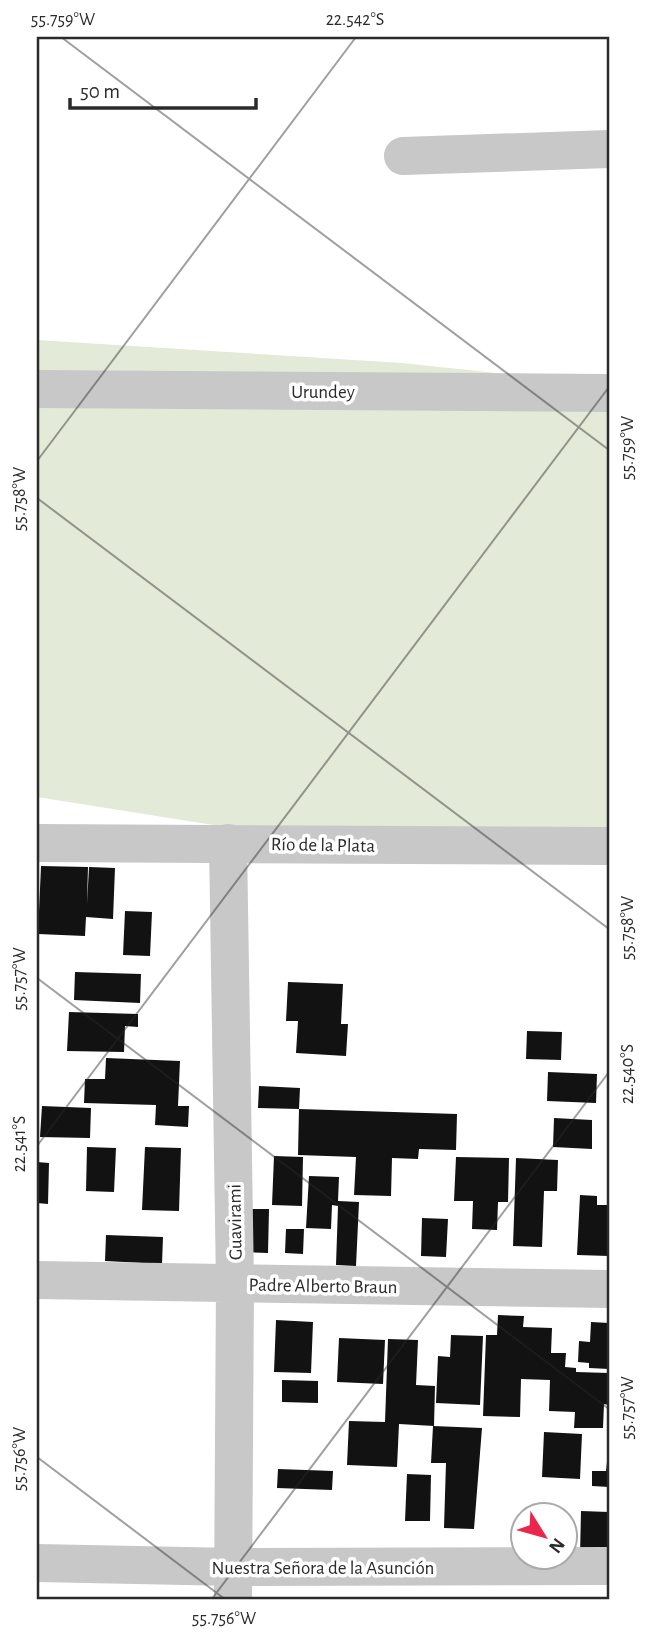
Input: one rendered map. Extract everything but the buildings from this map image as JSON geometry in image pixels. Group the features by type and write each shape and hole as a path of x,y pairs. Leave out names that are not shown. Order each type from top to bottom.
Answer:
{"street":[{"path":"403,156 609,149"},
{"name":"Urundey","path":"37,389 609,393"},
{"name":"Río de la Plata","path":"37,843 609,846"},
{"name":"Guavirami","path":"228,843 235,1283 234,1584"},
{"name":"Padre Alberto Braun","path":"37,1280 609,1289"},
{"name":"Nuestra Señora de la Asunción","path":"37,1563 234,1584 609,1566"}],"green space":[{"path":"37,340 402,363 609,385 609,846 333,844 37,797"}]}
